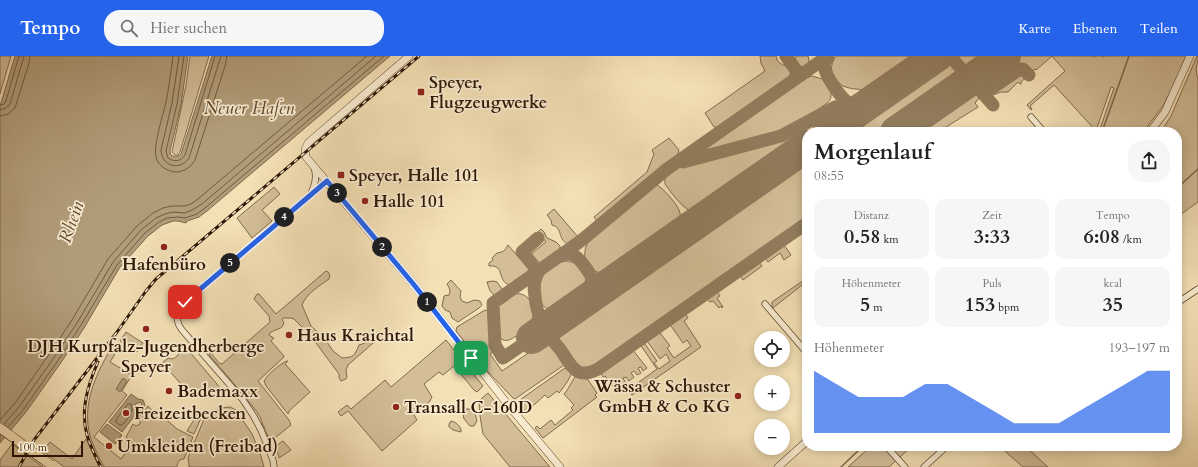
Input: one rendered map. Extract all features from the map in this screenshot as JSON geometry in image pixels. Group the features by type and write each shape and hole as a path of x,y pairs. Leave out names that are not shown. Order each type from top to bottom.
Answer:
{"main road":[{"path":"0,428 51,465"}],"street":[{"path":"409,56 308,143 305,147 306,157 415,286 505,401 560,467"},
{"path":"1154,127 1165,112 1190,56"},
{"path":"1031,117 1040,127"},
{"path":"310,195 316,182 313,166"},
{"path":"274,467 273,460 261,430 253,415 243,400 182,330 176,318 180,308 185,302 327,181"},
{"path":"1182,300 1198,289"},
{"path":"765,304 802,347"},
{"path":"778,467 802,445"},
{"path":"891,451 905,467"},
{"path":"924,467 942,451"}],"shaded area":[{"path":"0,56 11,56 0,94"},
{"path":"190,56 209,56 180,152 178,155 175,155 172,152 186,85"},
{"path":"760,56 776,56 779,63 791,69 789,79 720,127 714,127 705,113 765,71 761,63"},
{"path":"796,56 808,56 808,65 806,67 797,66 795,62"},
{"path":"836,56 918,56 867,92 865,90 845,87 838,82 834,76 832,68"},
{"path":"957,56 1052,56 1036,70 1035,69 1021,82 1021,84 1018,82 1008,92 1001,92 993,95 989,91 1000,84 999,81 988,88 983,89 957,60"},
{"path":"1052,56 1186,56 1163,106 1147,127 1101,127 1114,88 1111,87 1097,127 1092,127 1054,85 1030,106 1032,109 1031,110 1027,105 1065,71"},
{"path":"1198,56 1196,70 1198,79 1198,202 1182,213 1182,127 1164,127 1171,116"},
{"path":"949,61 980,97 975,103 978,107 946,127 854,127"},
{"path":"812,76 824,81 829,87 831,97 827,103 797,125 777,135 713,151 706,151 706,147 708,145 802,79"},
{"path":"828,116 829,118 816,127 806,127"},
{"path":"802,129 802,136 694,212 682,205 665,184 665,177 667,175 686,165 780,140"},
{"path":"669,138 679,150 677,157 598,222 594,217 647,172 654,154 652,150"},
{"path":"802,163 802,223 593,369 583,371 574,365 557,340 557,334"},
{"path":"657,185 677,206 680,214 679,222 608,272 598,272 589,267 585,260 585,250 588,242 651,188"},
{"path":"274,187 280,194 262,210 272,221 252,238 237,218"},
{"path":"554,209 579,238 570,245 563,240 558,229 552,225 551,220 547,215"},
{"path":"541,229 547,238 556,242 560,246 560,252 543,263 539,263 534,260 532,253 546,242 538,232"},
{"path":"782,244 791,255 784,260 780,253 768,262 765,258 767,255"},
{"path":"508,245 519,258 526,262 529,267 527,275 511,285 506,284 498,268 489,266 489,263 493,260 492,258 497,253 504,251"},
{"path":"564,261 572,262 581,268 586,279 583,289 556,308 549,309 542,303 540,297 542,277 547,271"},
{"path":"756,262 759,262 762,266 743,280 739,274"},
{"path":"326,271 330,275 329,279 317,287 302,305 311,326 325,339 333,351 342,358 353,356 359,345 366,342 376,333 381,333 380,337 348,365 346,370 347,377 341,381 339,374 310,335 294,319 283,318 282,320 284,322 282,327 269,334 274,338 271,341 284,357 258,381 289,420 291,425 270,441 260,416 209,354 211,353 219,363 222,364 270,322 269,316 254,299 257,294 259,294 276,314"},
{"path":"451,280 461,291 460,297 462,301 467,303 474,300 480,301 482,305 458,322 452,318 450,312 445,310 442,306 444,296 450,294 450,289 447,284"},
{"path":"802,281 802,285 773,308 772,302"},
{"path":"487,282 497,282 502,289 502,292 497,295 491,292"},
{"path":"716,290 720,296 717,298 723,307 722,308 721,306 719,308 713,301 710,302 706,297"},
{"path":"514,294 520,294 529,299 533,308 532,319 529,326 519,335 505,340 501,339 498,334 496,322 497,309 502,301"},
{"path":"485,310 488,311 490,316 494,351 490,354 502,371 546,341 552,344 558,351 564,365 515,399 513,398 489,373 456,331 457,327"},
{"path":"684,312 688,318 684,321 701,347 632,395 628,390 657,369 639,343 643,341 657,361 654,363 659,369 670,361 666,354 660,359 647,341 647,338 658,330 670,346 667,348 674,358 691,346 687,340 683,343 669,323"},
{"path":"126,332 143,343 137,352 120,341"},
{"path":"446,340 483,386 477,392 454,366 443,375 439,372 424,384 432,397 430,401 414,415 417,420 382,451 348,411 341,416 338,412 347,405 351,409 385,380 391,387"},
{"path":"183,344 222,390 215,391 204,397 198,391 192,396 162,363 168,358 172,359 177,356 179,353 178,348"},
{"path":"632,349 647,368 643,371 641,367 638,368 641,373 637,375 634,371 631,373 634,377 629,381 626,377 623,378 626,383 621,386 618,382 615,384 618,388 616,390 605,376 603,377 600,371"},
{"path":"110,350 115,354 110,362 132,375 122,391 127,395 94,437 121,459 132,444 126,437 133,424 136,426 140,424 139,418 148,406 153,412 162,416 177,429 193,437 184,459 179,461 177,467 104,467 94,448 90,436 88,413 91,391 99,370"},
{"path":"287,361 285,364 310,392 289,411 288,414 266,386 264,381 274,370"},
{"path":"565,368 570,369 572,372 568,381 559,393 557,391 548,398 545,395 526,412 517,402"},
{"path":"577,375 586,377 597,393 595,395 597,397 543,438 535,428 537,426 540,429 551,420 555,425 573,410 571,408 574,405 564,394"},
{"path":"488,393 550,467 510,467 483,434 479,403"},
{"path":"230,407 236,410 252,434 264,467 189,467 188,458 204,419 209,418 218,410"},
{"path":"466,409 472,409 475,413 477,421 474,426 470,426 464,419 463,414"},
{"path":"197,415 201,418 194,434 187,431"},
{"path":"451,421 455,422 461,428 461,432 453,430 449,427"},
{"path":"86,439 99,467 64,467 43,451 50,442 72,459"},
{"path":"283,441 291,450 279,458 276,446"},
{"path":"12,444 43,467 0,467 0,460"},
{"path":"866,451 907,451 889,467 848,467"},
{"path":"1005,451 1030,451 1048,467 1023,467"}],"water":[{"path":"15,56 188,56 181,105 170,151 171,155 179,156 181,154 212,56 390,56 199,217 187,221 186,223 173,221 162,225 148,236 120,267 84,328 60,364 26,412 0,443 0,106"},
{"path":"123,378 127,381 120,392 116,389"},
{"name":"Freizeitbecken","path":"131,394 138,399 143,400 145,405 143,409 141,402 135,404 137,408 140,406 141,410 135,412 136,414 122,432 109,422"},
{"path":"107,424 122,435 115,444 100,432"}],"waterway":[{"path":"1104,127 1129,56"},
{"path":"1182,183 1198,169"},
{"path":"841,467 858,451"}],"taxiway":[{"path":"786,56 800,76"},
{"path":"828,56 824,64 830,81 844,99 853,106"},
{"path":"532,338 503,358 495,345 493,303 582,240 667,169 828,56"},
{"path":"925,64 938,56"},
{"path":"950,56 993,105"},
{"path":"983,94 1020,69 1023,69 1029,75"},
{"path":"836,127 842,121 846,111 844,99"},
{"path":"683,162 781,136 835,107 844,105 860,105 870,102"},
{"path":"554,322 550,327 549,334 569,363 580,372 591,372 598,369 802,226"},
{"path":"538,238 522,252 538,271"},
{"path":"561,256 572,254 583,264 589,273 595,287 588,299"},
{"path":"540,270 537,273 534,282 538,313 540,317 547,321 559,319"},
{"path":"593,279 602,284 611,283"}],"runway":[{"path":"835,127 937,56"},
{"path":"903,127 1005,56"},
{"path":"532,338 802,149"}],"railway":[{"path":"19,467 34,440 156,279 419,56"},
{"path":"98,362 88,388 84,417 88,439 101,467"}],"place":[{"name":"Speyer, Flugzeugwerke","path":"421,92"},
{"name":"Speyer, Halle 101","path":"341,175"},
{"name":"Halle 101","path":"365,201"},
{"name":"Hafenbüro","path":"164,247"},
{"name":"DJH Kurpfalz-Jugendherberge Speyer","path":"146,329"},
{"name":"Haus Kraichtal","path":"289,335"},
{"name":"Bademaxx","path":"169,391"},
{"name":"Wässa & Schuster GmbH & Co KG","path":"738,396"},
{"name":"Transall C-160D","path":"396,407"},
{"name":"Freizeitbecken","path":"126,413"},
{"name":"Umkleiden (Freibad)","path":"109,446"}],"route":[{"path":"185,302 327,181 415,286 471,358"}],"water label":[{"name":"Neuer Hafen","path":"249,108"},
{"name":"Rhein","path":"71,222"}]}
